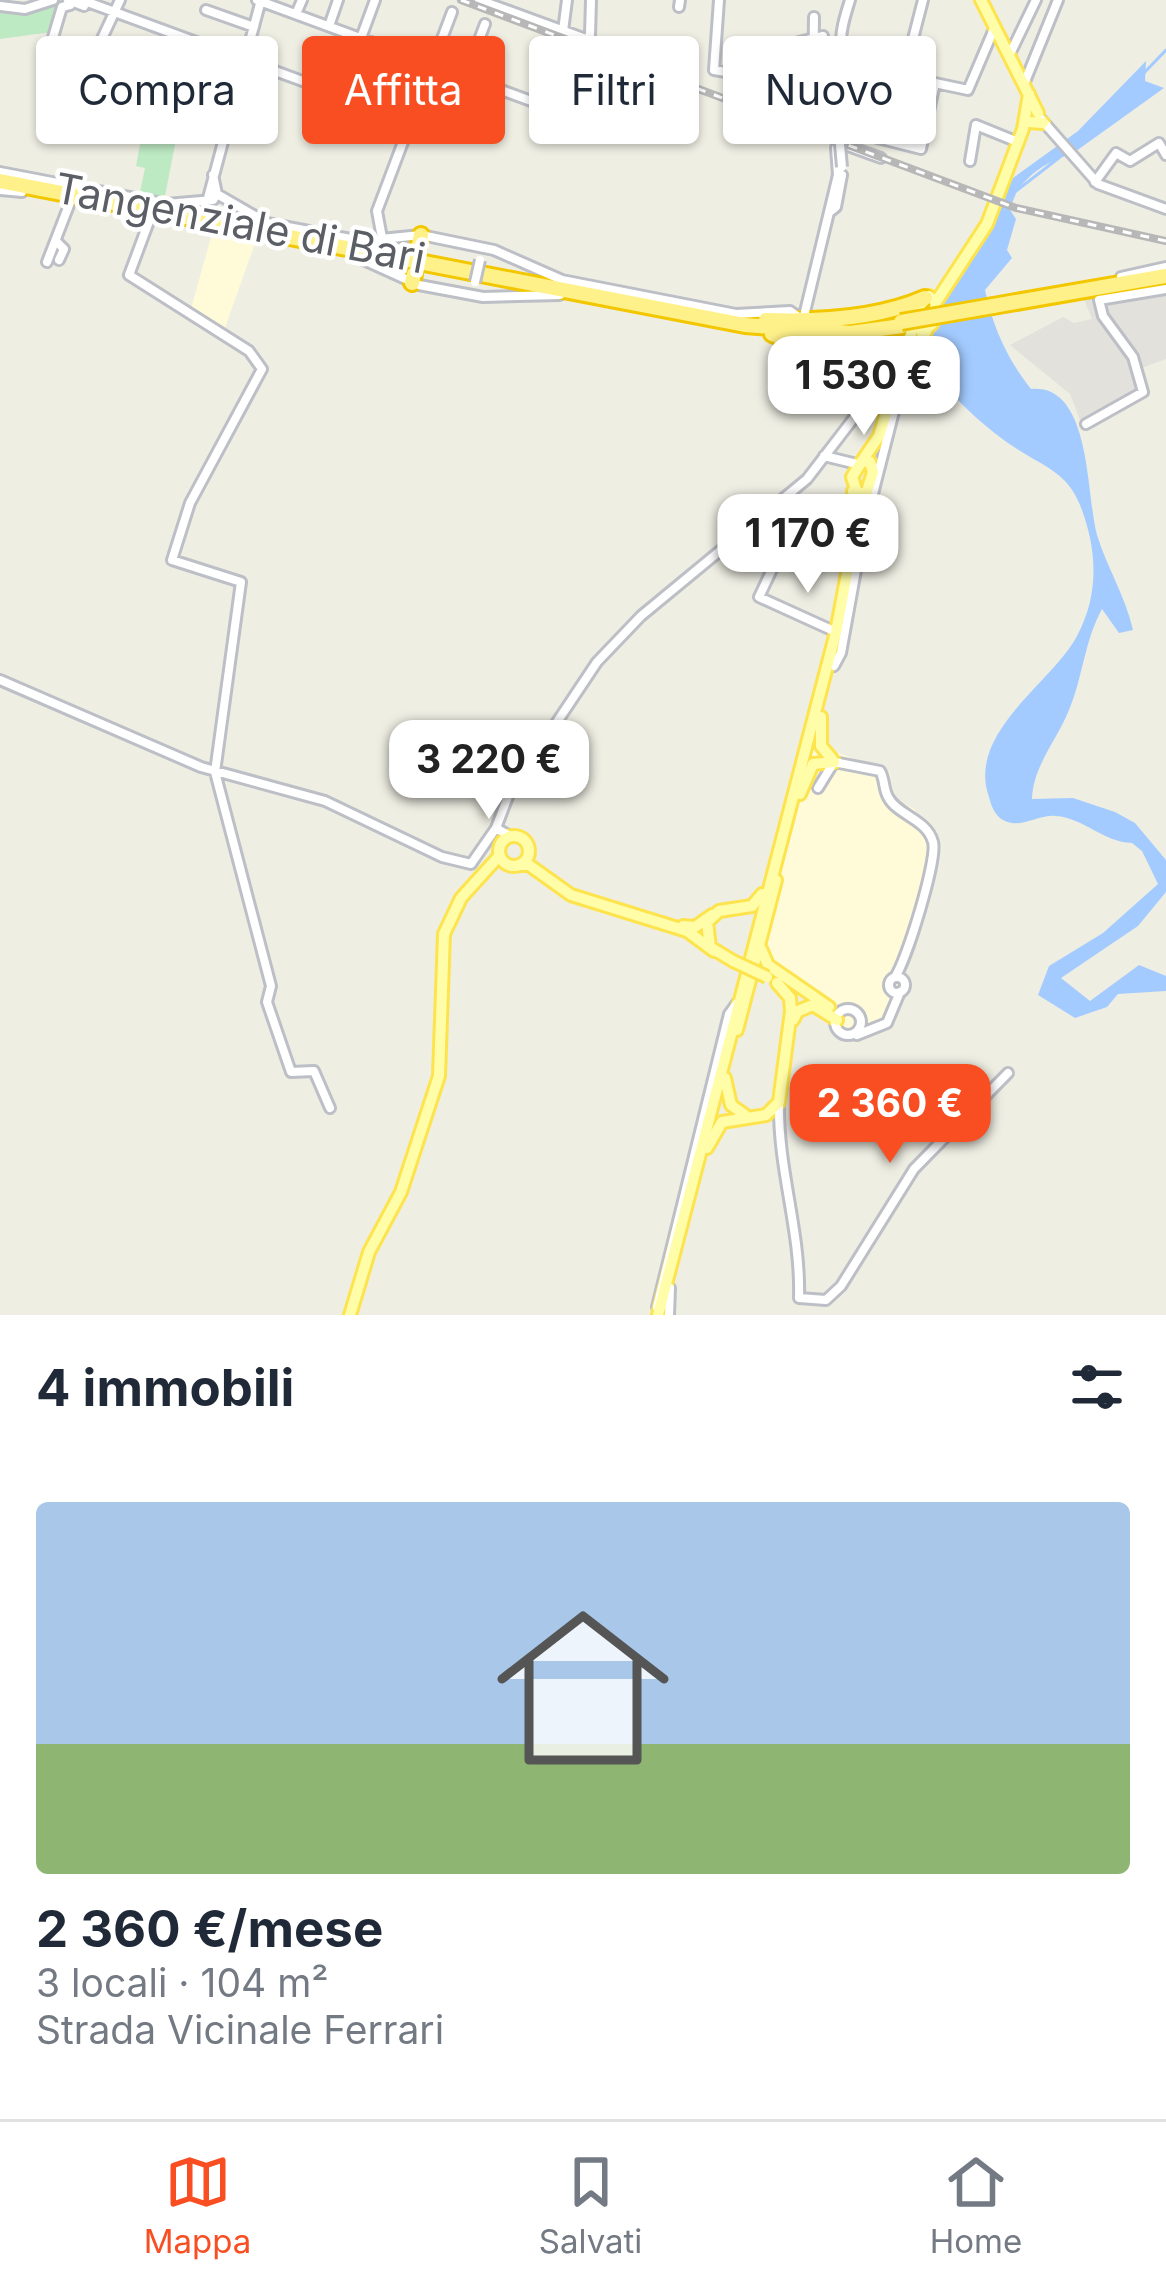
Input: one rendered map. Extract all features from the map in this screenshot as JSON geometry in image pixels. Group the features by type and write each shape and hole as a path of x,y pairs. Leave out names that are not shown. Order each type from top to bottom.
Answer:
{"highway":[{"name":"Tangenziale di Bari","path":"0,181 374,246"},
{"name":"Tangenziale di Bari","path":"0,181 374,246 476,270"},
{"path":"374,246 411,252 420,240"},
{"path":"420,240 425,255 476,270 745,323 869,372 887,376 905,363"},
{"path":"374,246 408,263 413,279"},
{"path":"413,279 423,266 476,270"},
{"path":"993,308 1166,278"},
{"path":"1092,279 1088,285 1119,287"},
{"path":"1048,297 1078,289 1092,279"},
{"path":"745,323 838,324 907,318 1095,298 1119,287"},
{"path":"907,318 929,298"},
{"path":"745,323 802,320 838,324"},
{"path":"833,357 826,349 827,339 838,324"},
{"path":"869,372 893,388 890,407"}],"main road":[{"path":"662,1315 750,946 832,631 853,542 861,475 893,388 935,317 929,298 975,247 1018,142 1035,123 1026,89 981,0"},
{"path":"907,318 921,337"},
{"path":"662,1315 834,665 861,520 861,475 905,363 907,318"},
{"path":"824,704 819,737 834,762"},
{"path":"797,803 809,769 817,761 834,762"},
{"path":"353,1315 369,1252 401,1192 440,1076 440,952 448,922 461,898 503,859 503,835 524,839 529,854 556,880 593,899 691,928 724,909 760,901 775,857"},
{"path":"520,865 529,854"},
{"path":"503,859 529,865 587,902 693,934 714,951 827,1008"},
{"path":"736,910 750,925 750,946"},
{"path":"712,916 705,933 714,951"},
{"path":"762,935 761,954 768,965 827,1008"},
{"path":"707,1148 722,1122 775,1115 791,1003 772,980"},
{"path":"790,1034 798,1011 827,1008"},
{"path":"725,1078 730,1105 748,1117"}],"street":[{"path":"0,6 25,10 53,0"},
{"path":"68,0 174,36"},
{"path":"87,4 62,6 50,39 52,46 95,59 120,0"},
{"path":"251,36 260,0 356,36"},
{"path":"296,14 302,0"},
{"path":"328,26 338,0"},
{"path":"362,36 375,0"},
{"path":"479,0 590,38 591,0"},
{"path":"563,31 567,0"},
{"path":"719,0 714,70 723,72"},
{"path":"839,36 850,0"},
{"path":"914,36 923,0"},
{"path":"988,13 993,0"},
{"path":"1010,56 1036,0"},
{"path":"1026,89 1058,0"},
{"path":"206,10 254,27"},
{"path":"443,36 452,12"},
{"path":"814,17 819,36"},
{"path":"480,36 484,24"},
{"path":"936,83 968,90 995,28"},
{"path":"1035,123 1095,182 1166,209"},
{"path":"970,160 976,125 1018,142"},
{"path":"1095,182 1116,153 1130,161 1159,143 1166,155"},
{"path":"212,195 222,144"},
{"path":"0,181 167,204 212,195 267,223 374,246 377,221 402,144"},
{"path":"420,240 482,247 562,280 736,314 790,311 802,320 833,209 842,167 840,144"},
{"path":"833,209 836,150 845,145 881,158"},
{"path":"0,181 71,200 358,256 413,279 473,295 572,296 760,333 824,364 833,357"},
{"path":"47,262 71,200"},
{"path":"151,216 128,273 249,351 262,369 190,502 172,556 176,562 242,586 215,772 271,986 267,1002 291,1072 314,1071 330,1108"},
{"path":"57,242 64,249 59,260"},
{"path":"473,295 482,247"},
{"path":"1092,279 1166,278"},
{"path":"1086,424 1143,392 1133,357 1095,298 1166,278"},
{"path":"0,680 215,772 325,801 442,857 471,864 503,835 509,794 597,662 641,616 807,479 868,401 893,388"},
{"path":"828,453 861,475 841,653 834,665"},
{"path":"775,563 759,597 832,631"},
{"path":"818,788 834,762 883,772 890,799 913,814 934,844 887,1023 844,1036 827,1008"},
{"path":"827,1008 853,1008 859,1025 855,1036"},
{"path":"859,1025 872,1029"},
{"path":"775,1115 783,1181 797,1233 799,1298 826,1300 836,1292 914,1169 1008,1072"}],"shaded area":[{"path":"213,230 257,238 223,333 190,312"},
{"path":"1166,289 1166,359 1139,369 1142,393 1083,428 1070,394 1010,345 1063,317 1074,323 1092,319 1083,297"},
{"path":"815,744 890,773 892,797 914,809 937,842 905,967 907,991 899,996 890,1028 851,1040 837,1035 833,1018 810,1008 808,995 756,968"}],"green space":[{"path":"66,3 51,32 0,39 0,10 30,13"},
{"path":"140,144 175,144 164,201 139,197 145,168 136,166"}],"water":[{"path":"1146,61 1145,81 1164,88 1072,154 1042,167 1013,196 1007,205 1016,219 1007,250 1012,258 985,290 1002,342 1022,378 1031,389 1051,392 1066,404 1076,422 1097,535 1133,630 1119,633 1102,609 1074,698 1041,764 1032,799 1073,798 1115,812 1135,823 1166,860 1166,892 1138,926 1061,978 1090,1001 1139,965 1166,976 1166,991 1118,994 1107,1007 1075,1018 1038,995 1049,966 1103,933 1158,884 1142,851 1132,843 1066,818 1003,820 991,803 985,774 1000,730 1077,636 1093,587 1090,538 1068,485 975,416 938,376 924,349 937,323 939,301 988,232 1013,178 1078,131"}],"waterway":[{"path":"1143,74 1166,50"},
{"path":"1006,214 1015,192 1060,157"}],"railway":[{"path":"461,0 1016,208 1166,241"}]}
